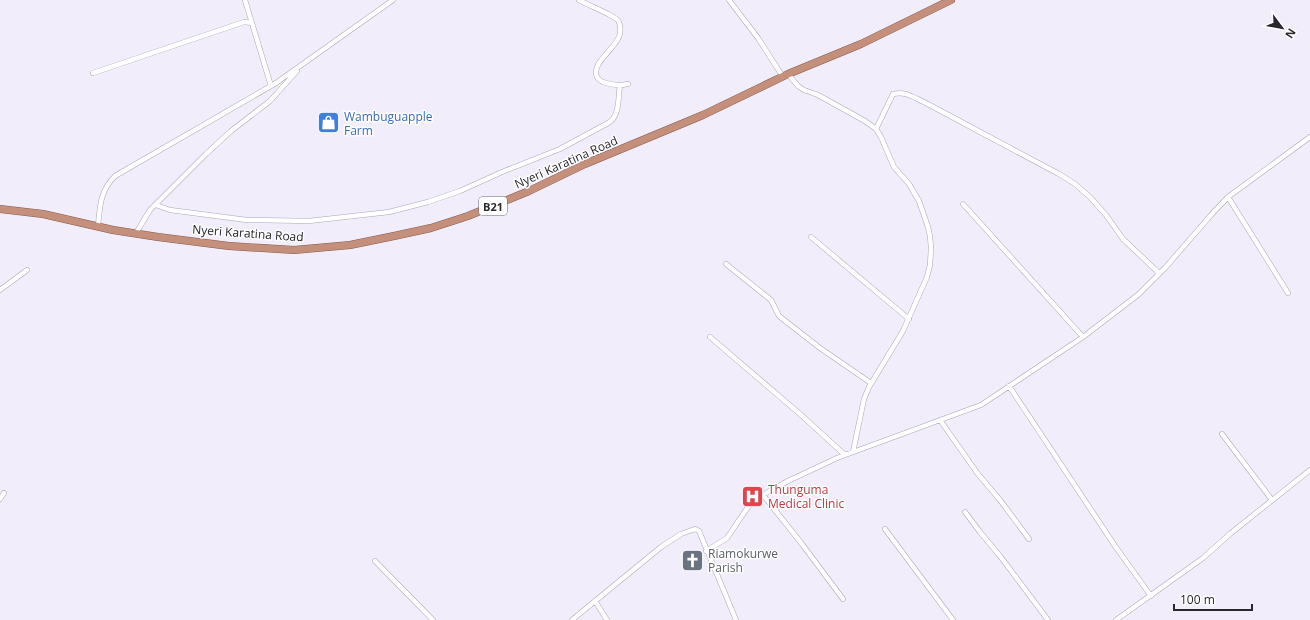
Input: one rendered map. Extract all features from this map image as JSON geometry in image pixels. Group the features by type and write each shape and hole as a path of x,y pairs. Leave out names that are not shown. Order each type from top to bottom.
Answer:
{"highway":[{"name":"Nyeri Karatina Road","path":"0,209 43,214 136,234 229,246 294,250 350,245 431,228 468,216 529,191 585,164 703,115 786,75 861,44 951,0"}],"street":[{"path":"245,0 271,86"},
{"path":"98,226 102,196 108,183 115,176 271,86 393,0"},
{"path":"579,0 613,16 619,21 619,37 598,65 596,72 598,79 601,82 620,85 628,84"},
{"path":"729,0 786,75 798,86 866,121 876,129 894,167 908,184 919,201 928,227 931,248 930,265 927,277 909,319 897,342 871,383 864,399 853,452"},
{"path":"93,73 244,22 252,23"},
{"path":"136,234 150,210 226,135 270,101 304,64"},
{"path":"156,205 170,210 247,220 309,220 389,212 428,202 460,191 502,172 560,149 613,120 616,116 620,85"},
{"path":"876,129 893,94 899,92 907,94 924,102 1075,184 1090,197 1123,239 1159,273"},
{"path":"706,551 727,538 753,502 763,495 788,481 845,455 981,405 1083,336 1139,294 1228,197 1310,136"},
{"path":"1228,197 1288,294"},
{"path":"963,204 1083,336"},
{"path":"811,237 909,319"},
{"path":"726,264 765,294 774,305 779,316 820,348 871,383"},
{"path":"0,290 27,270"},
{"path":"710,337 800,414 845,455"},
{"path":"1009,386 1115,546 1151,596"},
{"path":"940,420 978,474 1000,500 1029,539"},
{"path":"1222,434 1272,500"},
{"path":"1116,620 1203,558 1310,470"},
{"path":"0,499 4,493"},
{"path":"763,495 843,599"},
{"path":"965,512 1048,620"},
{"path":"572,620 661,547 681,534 695,529 699,531 706,551 736,620"},
{"path":"885,529 953,620"},
{"path":"376,561 433,620"},
{"path":"595,601 607,620"}],"place":[{"name":"Wambuguapple Farm","path":"328,123"},
{"name":"Thunguma Medical Clinic","path":"752,496"},
{"name":"Riamokurwe Parish","path":"692,560"}]}
